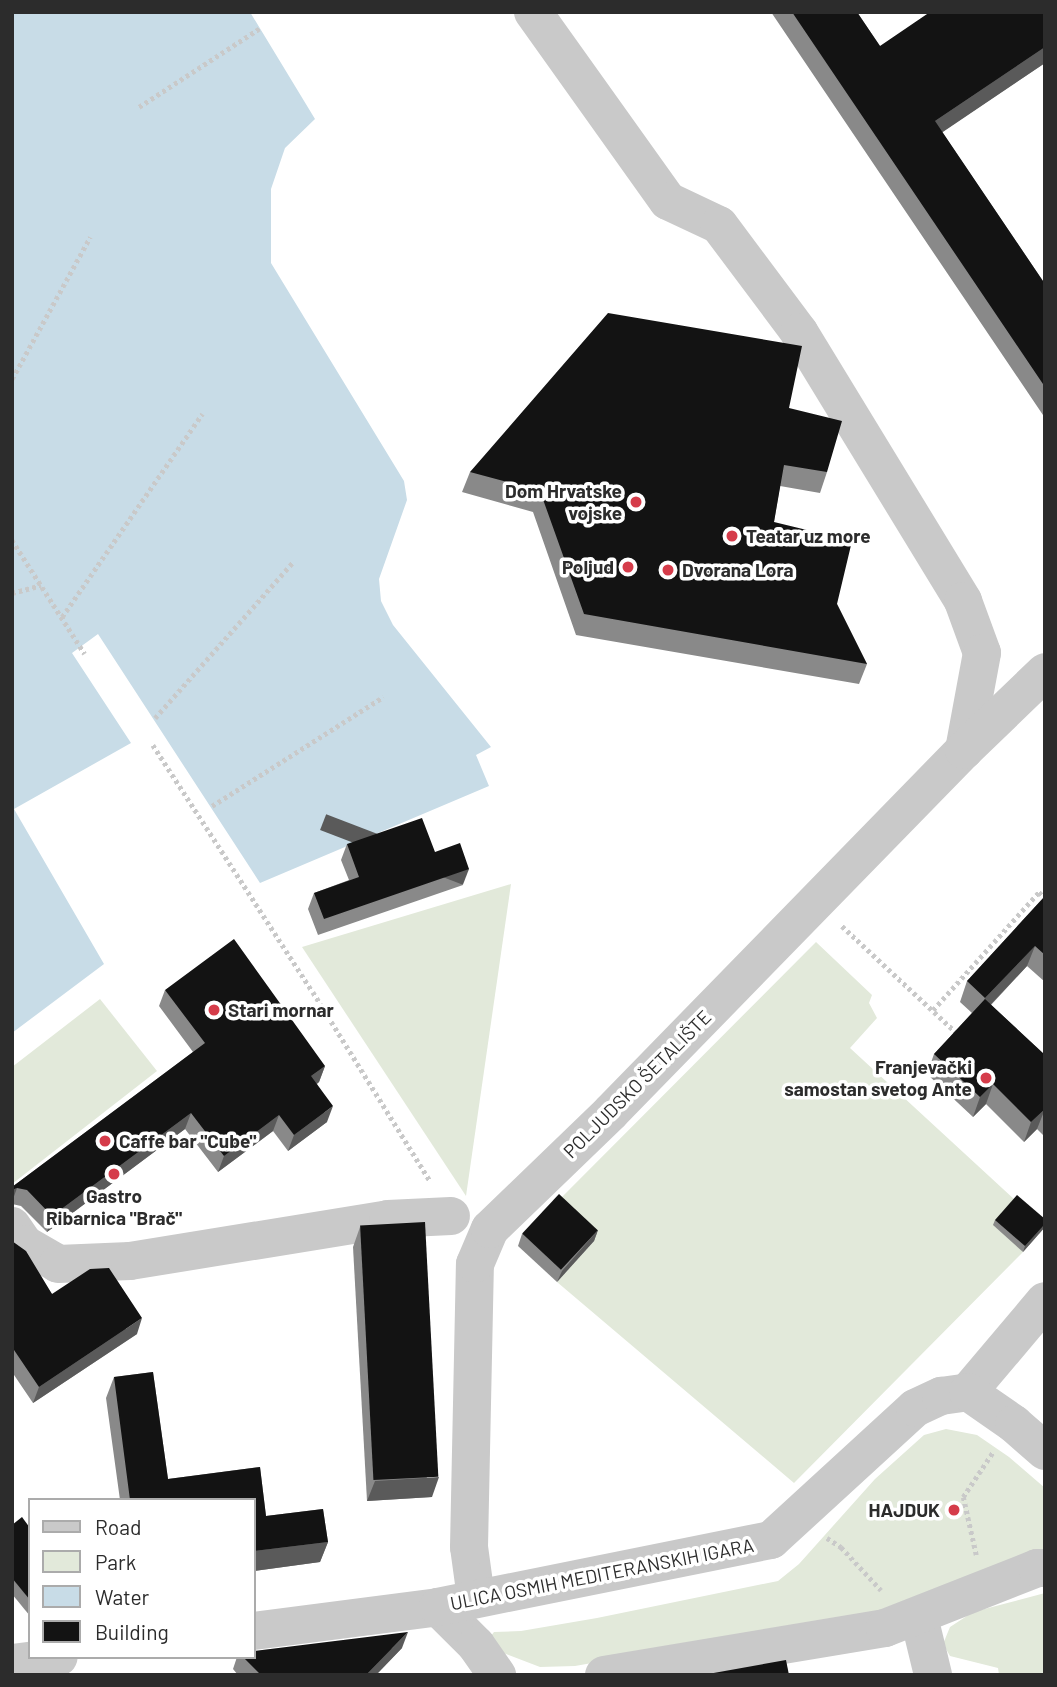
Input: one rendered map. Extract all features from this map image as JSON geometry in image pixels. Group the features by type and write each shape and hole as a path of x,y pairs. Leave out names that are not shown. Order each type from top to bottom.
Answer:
{"street":[{"path":"533,12 668,201 719,225 799,332 963,601 982,653 964,750"},
{"name":"POLJUDSKO ŠETALIŠTE","path":"476,1598 469,1547 475,1264 490,1229 611,1112 964,750 1045,672"},
{"path":"12,1226 24,1244 58,1264 130,1261 447,1209 475,1264"},
{"path":"1045,1301 968,1392 1014,1424 1045,1451"},
{"name":"ULICA OSMIH MEDITERANSKIH IGARA","path":"256,1631 438,1607 771,1540 915,1408 941,1396 968,1392"},
{"path":"604,1675 910,1620 1037,1568 1045,1568"},
{"path":"438,1607 476,1645 497,1675"},
{"path":"910,1620 933,1675"},
{"path":"12,1663 43,1659"}],"path":[{"path":"139,107 260,28"},
{"path":"12,379 90,237"},
{"path":"62,617 202,414"},
{"path":"12,540 85,654"},
{"path":"155,718 293,562"},
{"path":"12,593 41,585"},
{"path":"212,806 383,697"},
{"path":"153,745 313,992 447,1209"},
{"path":"933,1010 1039,892 1045,898"},
{"path":"817,902 962,1037"},
{"path":"957,984 966,993"},
{"path":"984,1590 963,1497 1014,1424"},
{"path":"841,1546 910,1620"}],"green space":[{"path":"511,884 466,1196 302,947"},
{"path":"816,942 872,995 869,1003 877,1018 850,1048 1015,1200 1023,1252 794,1483 557,1282 594,1241 554,1205"},
{"path":"100,999 157,1071 12,1184 12,1067"},
{"path":"946,1429 977,1435 1009,1457 1045,1488 1045,1555 886,1611 575,1666 540,1667 498,1651 490,1637 494,1632 521,1631 597,1618 778,1581 799,1564 875,1479 924,1435"},
{"path":"1045,1593 1045,1675 999,1675 998,1668 950,1656 943,1644 950,1627 973,1612"}],"water":[{"path":"12,12 250,12 315,119 285,148 271,189 271,263 404,481 407,500 379,579 381,601 393,625 491,747 476,755 489,786 260,883 98,634 72,653 131,743 14,809 104,964 12,1033"}],"building":[{"path":"792,12 857,12 880,46 930,12 1045,12 1045,47 935,121 1045,284 1045,387"},
{"name":"Dom Hrvatske vojske","path":"608,313 802,346 789,408 842,421 827,472 784,465 774,522 852,541 837,604 867,664 584,614 540,491 470,472"},
{"path":"422,818 435,852 460,843 469,869 324,919 314,893 359,877 347,844"},
{"path":"1045,896 1045,955 1035,946 985,998 967,981"},
{"path":"234,939 325,1066 311,1076 333,1106 294,1135 279,1115 224,1156 191,1113 52,1216 27,1190 12,1190 12,1187 205,1043 165,990"},
{"name":"Franjevački samostan svetog Ante","path":"985,999 1045,1055 1045,1109 1031,1122 993,1084 980,1097 934,1054"},
{"path":"559,1194 598,1230 561,1270 522,1233"},
{"path":"1017,1195 1045,1219 1045,1224 1025,1246 995,1220"},
{"path":"425,1222 438,1477 373,1480 360,1225"},
{"path":"12,1241 26,1251 52,1294 90,1269 109,1268 142,1318 39,1387 12,1347"},
{"path":"153,1372 168,1479 260,1467 266,1516 323,1509 328,1542 256,1551 256,1498 130,1498 114,1377"},
{"path":"22,1517 28,1525 28,1598 12,1578 12,1525"},
{"path":"408,1632 366,1675 261,1675 245,1659 256,1659 256,1651"},
{"path":"786,1660 789,1675 708,1675 708,1674"}],"place":[{"name":"Dom Hrvatske vojske","path":"636,502"},
{"name":"Teatar uz more","path":"732,536"},
{"name":"Poljud","path":"628,567"},
{"name":"Dvorana Lora","path":"668,570"},
{"name":"Stari mornar","path":"214,1010"},
{"name":"Franjevački samostan svetog Ante","path":"986,1078"},
{"name":"Caffe bar \"Cube\"","path":"105,1141"},
{"name":"Gastro Ribarnica \"Brač\"","path":"114,1174"},
{"name":"HAJDUK","path":"954,1510"}]}
